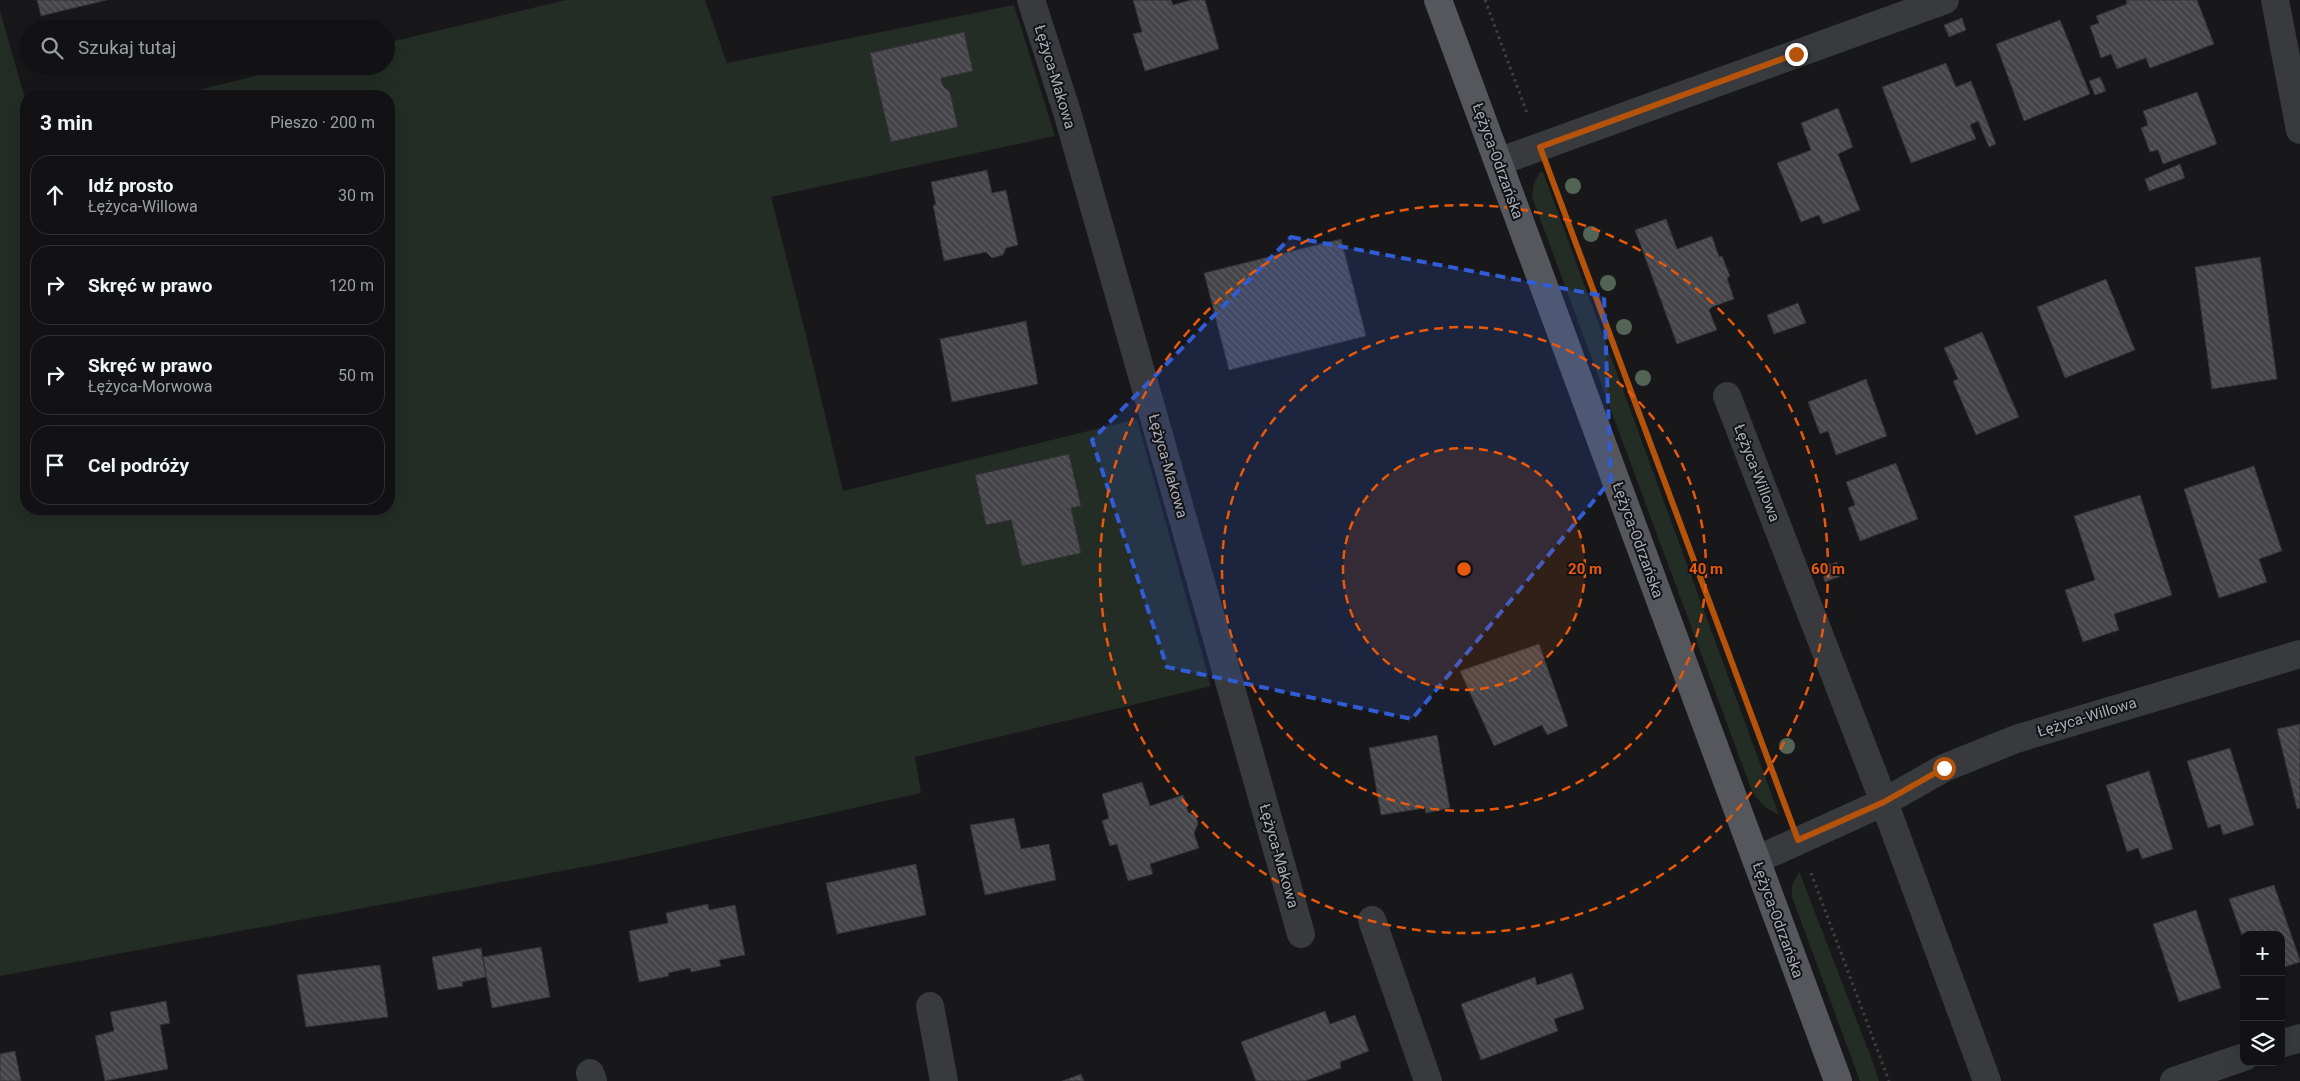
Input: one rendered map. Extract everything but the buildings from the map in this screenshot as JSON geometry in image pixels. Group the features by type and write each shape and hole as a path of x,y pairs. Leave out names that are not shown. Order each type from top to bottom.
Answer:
{"main road":[{"name":"Łężyca-Odrzańska","path":"1438,0 1838,1081"}],"street":[{"name":"Łężyca-Makowa","path":"1031,0 1067,112 1302,934"},
{"path":"1498,162 1944,0"},
{"path":"2275,0 2300,130"},
{"name":"Łężyca-Willowa","path":"1727,396 1884,802 1987,1081"},
{"name":"Łężyca-Willowa","path":"1756,860 1884,802 1944,768 2016,739 2300,654"},
{"path":"1372,920 1428,1081"},
{"path":"930,1006 944,1081"},
{"path":"2285,1043 2300,1038"},
{"path":"2174,1081 2240,1058"}],"path":[{"path":"1486,0 1888,1081"}],"highlighted area":[{"path":"1291,237 1604,296 1611,480 1412,719 1167,667 1092,440"}],"shaded area":[{"path":"566,0 705,0 727,63 1014,5 1055,136 771,197 843,491 1137,419 1211,686 915,757 921,793 625,859 0,976 0,11 23,90 20,90 20,515 395,515 395,90 199,90 259,75 395,75 395,41"},
{"path":"1540,172 1543,172 1779,815 1763,805 1752,791 1532,197 1534,183"},
{"path":"1799,871 1879,1081 1860,1081 1792,897 1792,886"}],"route":[{"path":"1796,54 1540,147 1798,840 1884,802 1944,768"}]}
